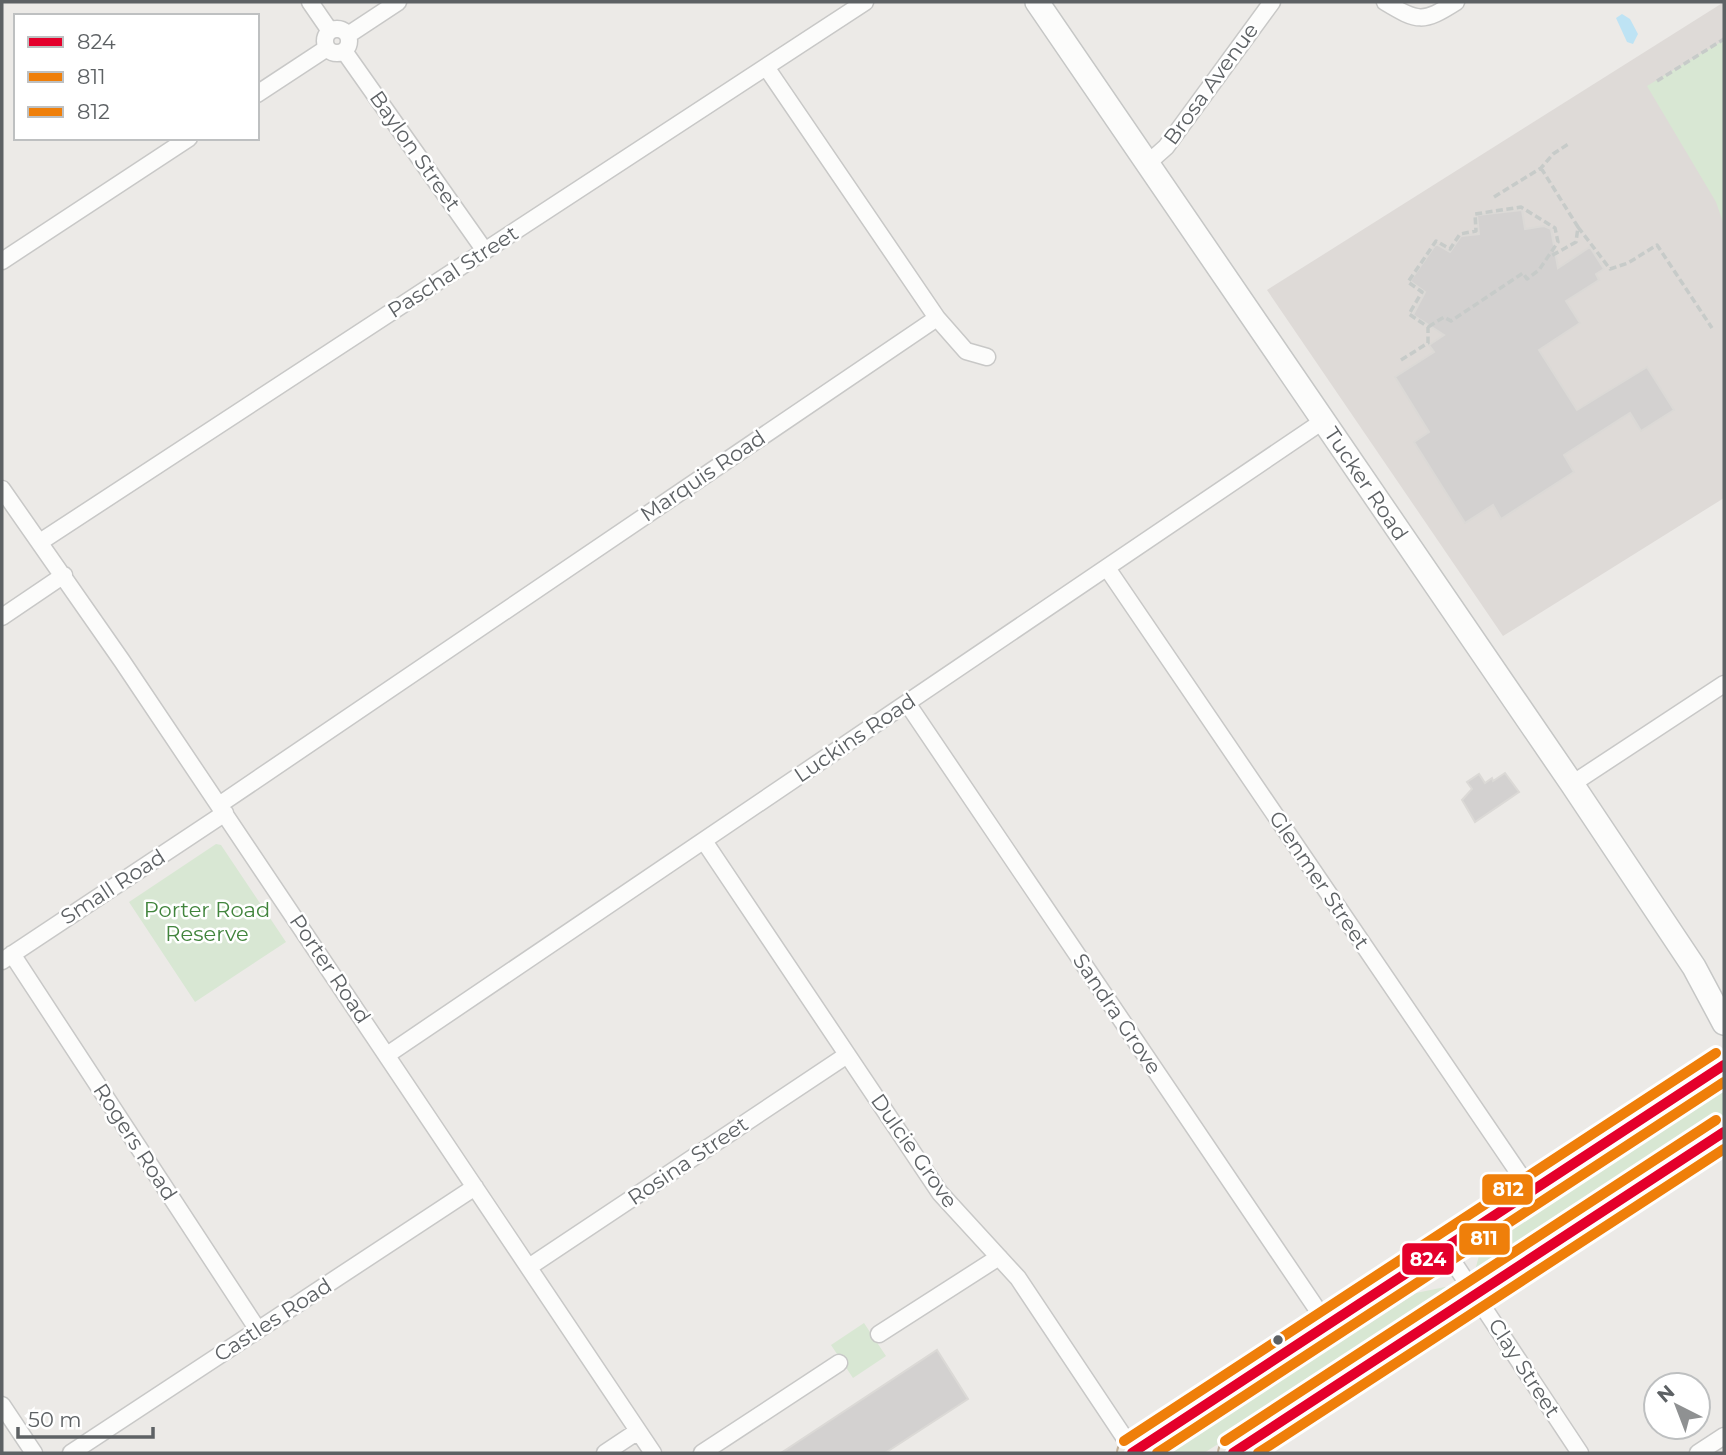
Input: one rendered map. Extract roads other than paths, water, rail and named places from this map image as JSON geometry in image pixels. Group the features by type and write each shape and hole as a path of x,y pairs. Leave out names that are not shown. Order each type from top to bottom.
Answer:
{"highway":[{"path":"1133,1453 1724,1065"},
{"path":"1233,1453 1724,1132"}],"street":[{"path":"310,2 330,31"},
{"path":"330,31 325,41 327,48 337,53 398,2"},
{"name":"Paschal Street","path":"40,542 866,2"},
{"name":"Tucker Road","path":"1037,2 1572,784 1694,967 1724,1023"},
{"name":"Brosa Avenue","path":"1148,163 1166,147 1272,2"},
{"path":"1385,2 1419,19 1432,16 1456,2"},
{"path":"330,31 342,29 346,43"},
{"name":"Baylon Street","path":"346,43 485,251"},
{"path":"259,93 327,48"},
{"path":"766,67 937,318 966,351 986,358"},
{"path":"2,261 186,140"},
{"name":"Marquis Road","path":"222,809 937,318"},
{"name":"Luckins Road","path":"387,1055 1323,421"},
{"name":"Porter Road","path":"2,489 64,575 653,1453"},
{"name":"Glenmer Street","path":"1107,568 1531,1191"},
{"path":"2,617 64,575"},
{"path":"1572,784 1724,684"},
{"name":"Sandra Grove","path":"907,703 1327,1324"},
{"name":"Small Road","path":"7,958 222,809"},
{"name":"Dulcie Grove","path":"704,841 947,1202 1024,1286 1133,1453"},
{"name":"Rogers Road","path":"7,958 258,1330"},
{"name":"Tucker Road","path":"1694,967 1724,999"},
{"name":"Rosina Street","path":"529,1266 847,1055"},
{"name":"Castles Road","path":"71,1453 475,1187"},
{"name":"Clay Street","path":"1444,1248 1580,1453"},
{"path":"879,1334 999,1256"},
{"path":"702,1453 839,1363"},
{"path":"2,1405 34,1453"},
{"path":"605,1453 638,1431"},
{"path":"1698,1453 1724,1436"}],"water":[{"path":"1622,14 1630,19 1638,34 1633,44 1627,42 1616,18"}],"park label":[{"name":"Porter Road Reserve","path":"207,922"}]}
